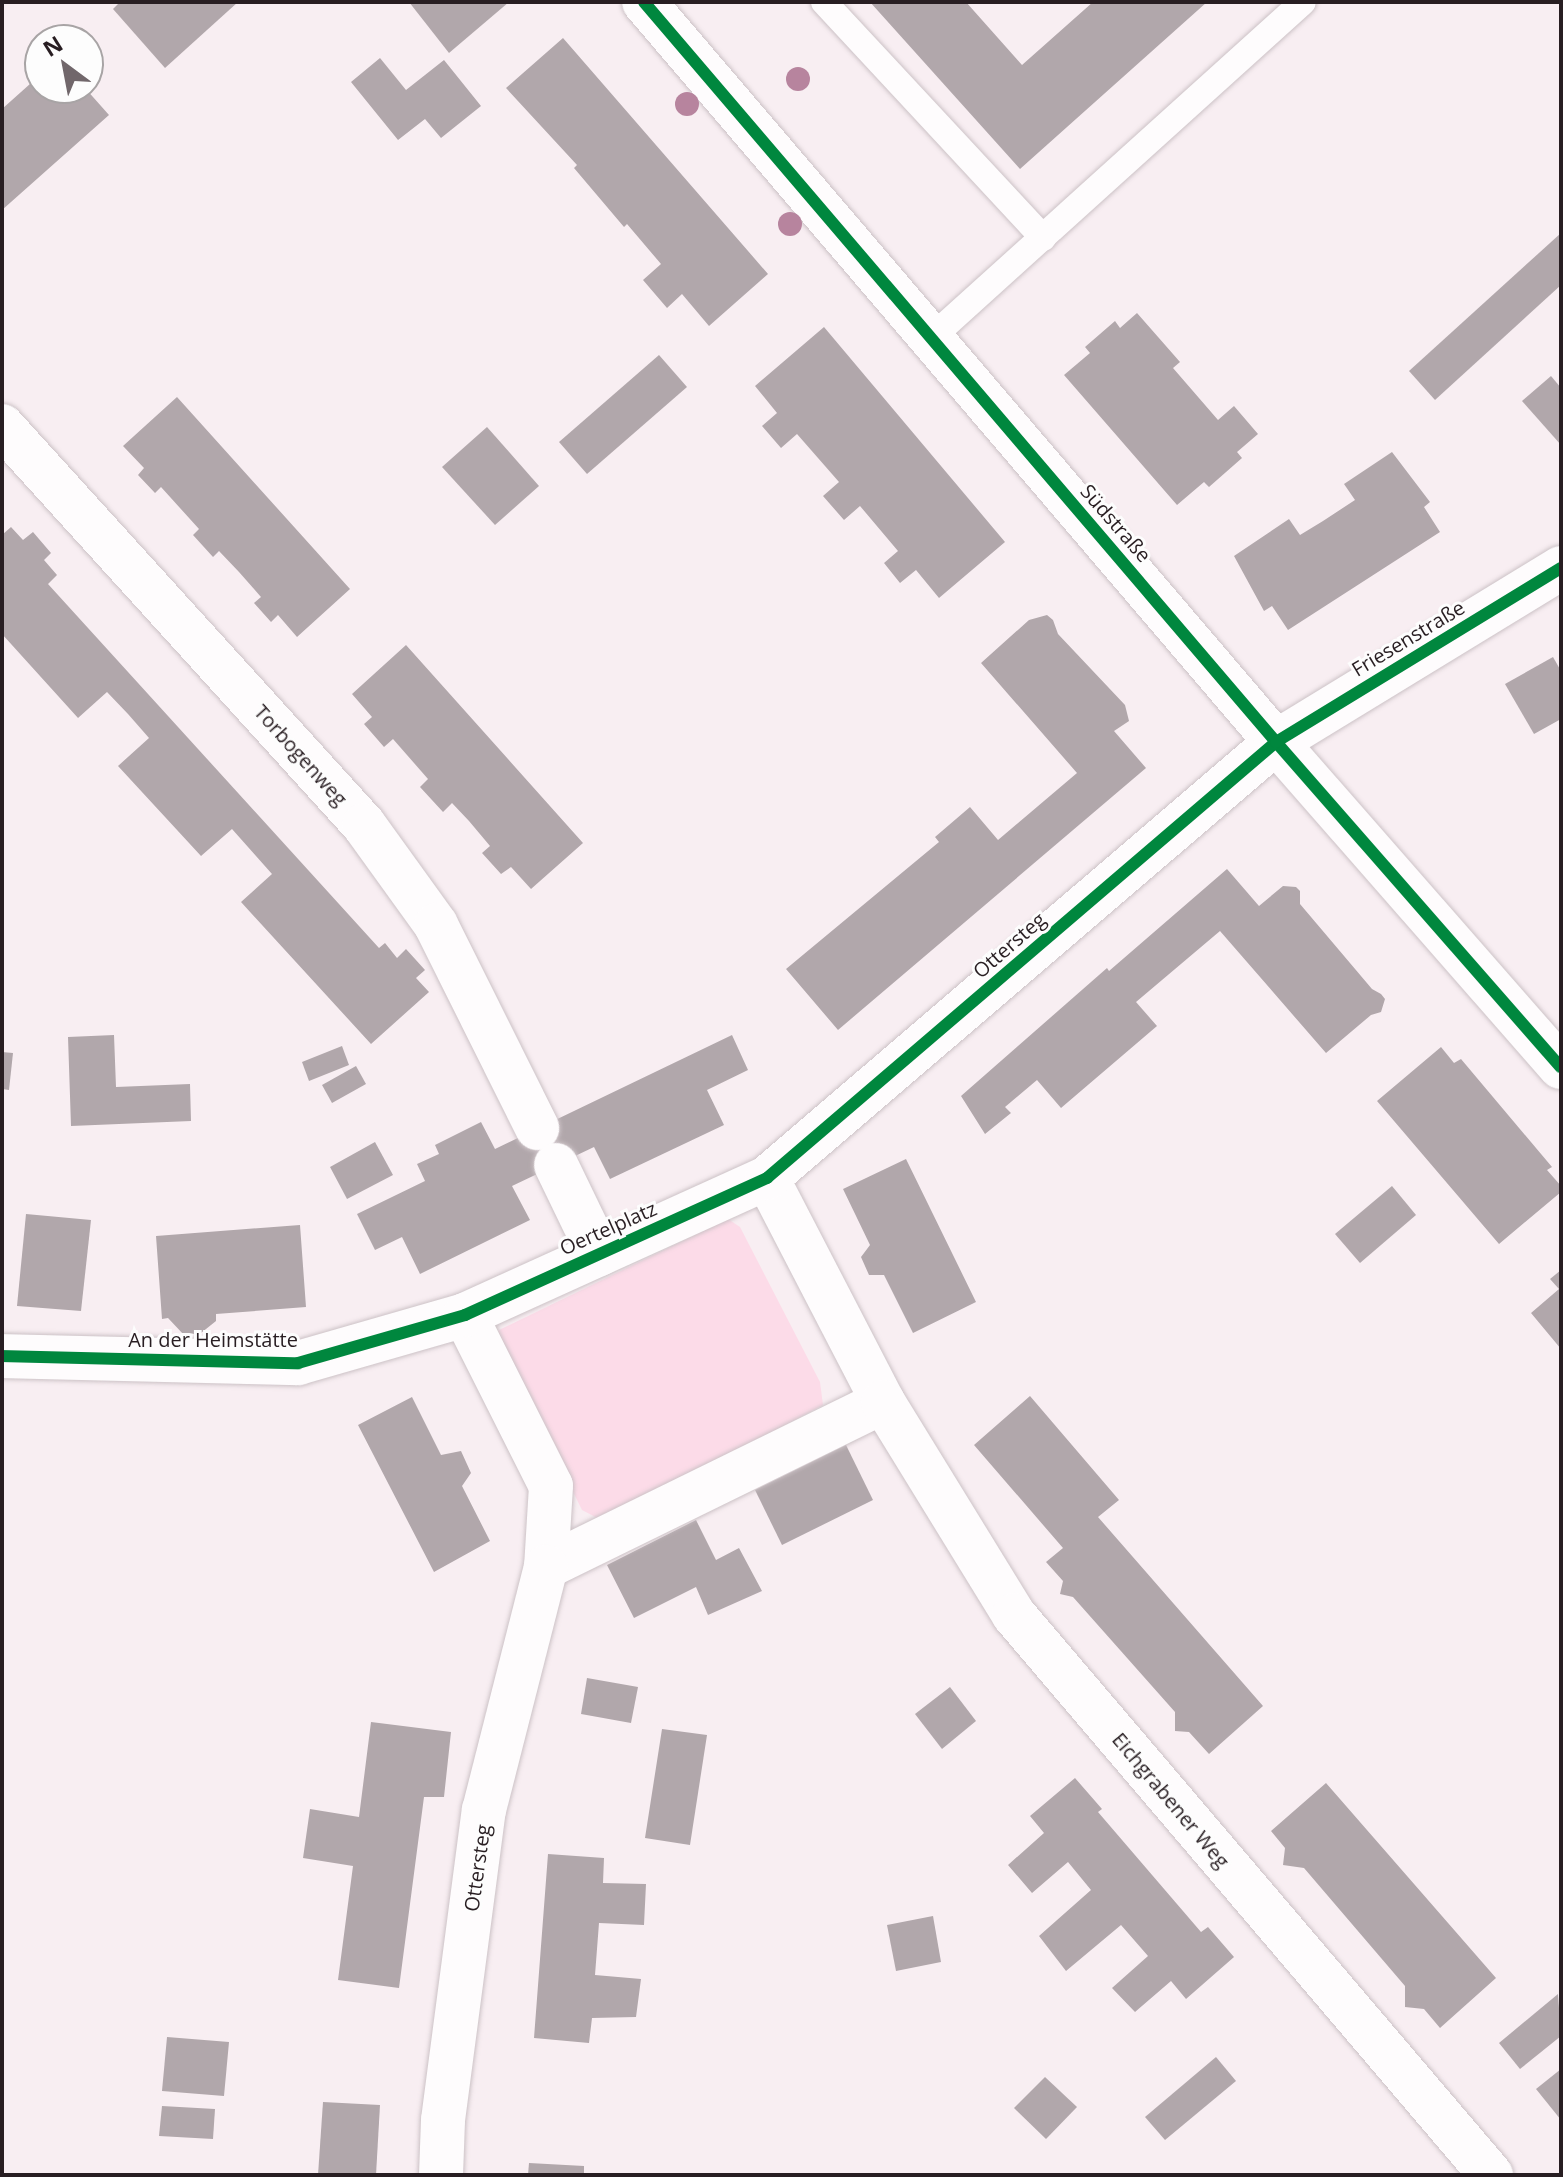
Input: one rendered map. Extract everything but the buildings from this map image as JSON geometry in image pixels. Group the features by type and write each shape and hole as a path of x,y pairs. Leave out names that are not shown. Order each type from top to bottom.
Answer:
{"street":[{"name":"Südstraße","path":"644,2 1276,742 1561,1067"},
{"name":"Torbogenweg","path":"2,426 364,825 436,925 599,1254"},
{"name":"Friesenstraße","path":"1276,742 1561,568"},
{"name":"Ottersteg","path":"767,1178 1276,742"},
{"name":"Oertelplatz","path":"465,1315 767,1178"},
{"path":"465,1315 551,1486 546,1567 883,1402 767,1178"},
{"name":"An der Heimstätte","path":"2,1356 298,1363 465,1315"},
{"name":"Eichgrabener Weg","path":"883,1402 1014,1615 1491,2175"},
{"name":"Ottersteg","path":"441,2175 443,2120 484,1810 546,1567"}],"lane":[{"path":"824,2 1043,238"},
{"path":"931,338 1303,2"}],"shaded area":[{"path":"728,1219 740,1227 820,1382 823,1405 603,1521 582,1510 497,1338 499,1330"}],"cycle path":[{"path":"644,2 1276,742 1561,1067"},
{"path":"2,1356 298,1363 465,1315 767,1178 1276,742 1561,568"}]}
